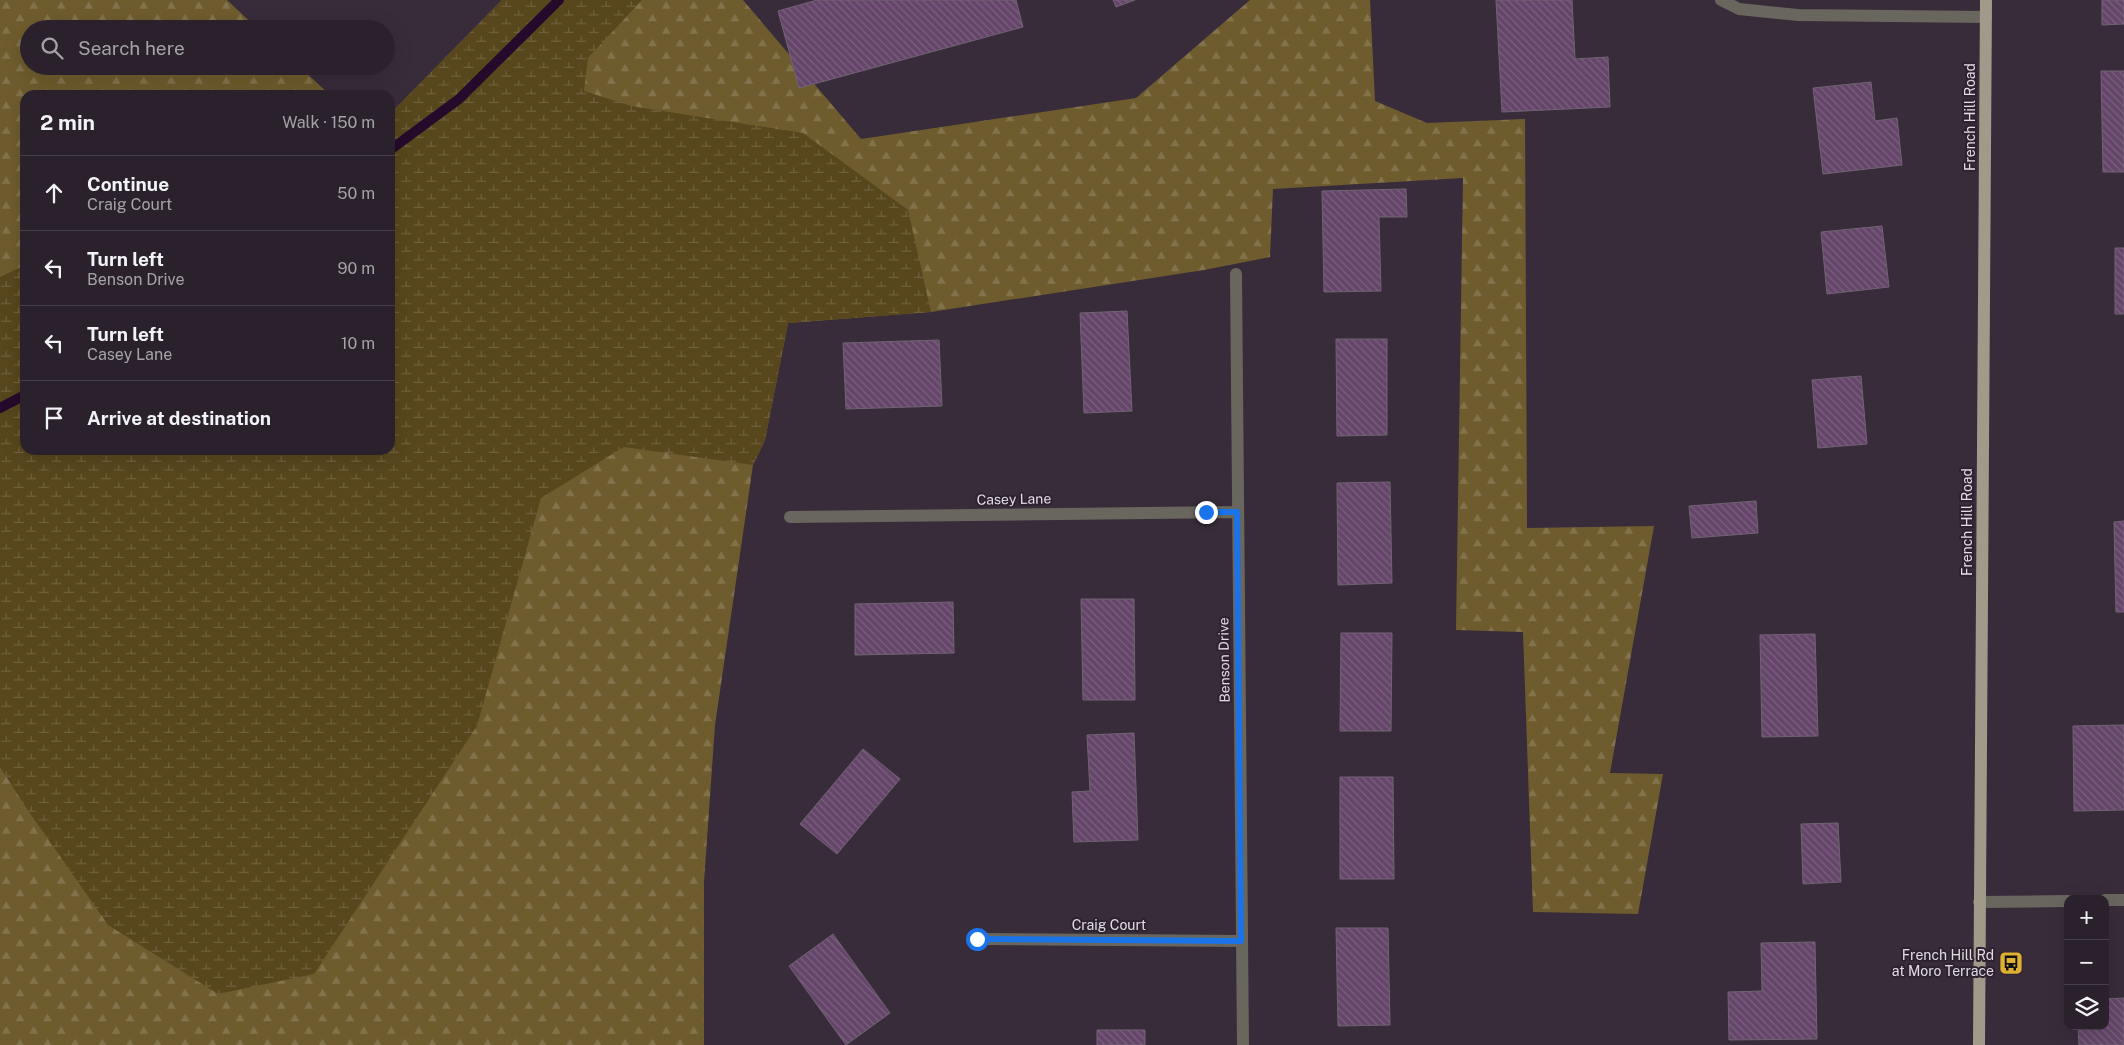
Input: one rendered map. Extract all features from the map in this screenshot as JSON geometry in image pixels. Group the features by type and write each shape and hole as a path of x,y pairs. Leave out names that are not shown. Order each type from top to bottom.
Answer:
{"main road":[{"name":"French Hill Road","path":"1979,1045 1986,0"}],"street":[{"path":"1721,0 1739,9 1798,15 1986,17"},
{"name":"Benson Drive","path":"1236,274 1243,1045"},
{"name":"Casey Lane","path":"790,517 1237,512"},
{"path":"2109,900 2124,900"},
{"path":"1979,902 2064,901"},
{"name":"Craig Court","path":"977,939 1241,941"}],"green space":[{"path":"0,0 227,0 248,20 20,20 20,75 309,75 325,90 20,90 20,455 395,455 395,109 502,0 743,0 861,139 1136,98 1250,0 1370,0 1375,101 1427,123 1525,119 1527,528 1654,526 1610,773 1663,774 1638,914 1533,912 1523,632 1456,630 1463,178 1273,189 1270,257 1204,270 931,312 788,323 765,440 753,465 715,725 704,882 704,1045 0,1045"},
{"path":"502,0 642,0 588,58 584,91 631,106 803,133 908,210 931,312 788,323 765,440 753,465 624,447 541,498 477,726 314,974 218,994 108,925 0,767 0,277 20,267 20,455 395,455 395,109"}],"building":[{"path":"817,0 1016,0 1023,27 799,88 778,11"},
{"path":"1113,0 1135,0 1116,7"},
{"path":"1496,0 1572,0 1575,59 1608,57 1610,107 1502,112"},
{"path":"2102,0 2124,0 2124,24 2102,25"},
{"path":"2101,71 2124,71 2124,172 2103,172"},
{"path":"1871,82 1875,121 1897,118 1902,165 1823,174 1813,88"},
{"path":"1406,189 1407,217 1379,217 1381,291 1324,292 1322,191"},
{"path":"1882,226 1889,287 1827,294 1821,232"},
{"path":"2115,248 2124,248 2124,314 2115,314"},
{"path":"1127,311 1132,411 1084,413 1080,313"},
{"path":"1336,339 1387,339 1387,435 1337,436"},
{"path":"939,340 942,406 846,409 843,343"},
{"path":"1861,376 1867,444 1818,448 1812,380"},
{"path":"1390,482 1392,583 1338,585 1337,483"},
{"path":"1756,501 1758,533 1692,538 1689,506"},
{"path":"2124,521 2124,612 2116,612 2114,522"},
{"path":"1081,599 1134,599 1135,700 1083,700"},
{"path":"953,602 954,653 855,655 855,604"},
{"path":"1341,633 1392,633 1391,731 1340,731"},
{"path":"1815,634 1818,736 1762,737 1760,635"},
{"path":"2124,725 2124,810 2074,811 2073,726"},
{"path":"1134,733 1138,840 1074,842 1072,792 1090,791 1087,735"},
{"path":"863,749 900,779 837,854 800,824"},
{"path":"1340,777 1393,777 1394,879 1340,879"},
{"path":"1838,823 1841,882 1803,884 1801,824"},
{"path":"1336,928 1388,928 1390,1025 1338,1026"},
{"path":"833,934 890,1013 846,1045 789,966"},
{"path":"1815,942 1817,1039 1729,1040 1728,992 1762,991 1761,943"},
{"path":"2124,998 2124,1045 2079,1045 2078,1030 2109,1030 2109,999"},
{"path":"1097,1030 1145,1030 1145,1045 1097,1045"}],"waterway":[{"path":"395,146 459,99 559,0"},
{"path":"0,408 20,398"}],"place":[{"name":"French Hill Rd at Moro Terrace","path":"2011,963"}],"route":[{"path":"977,939 1241,941 1237,512 1206,512"}]}
